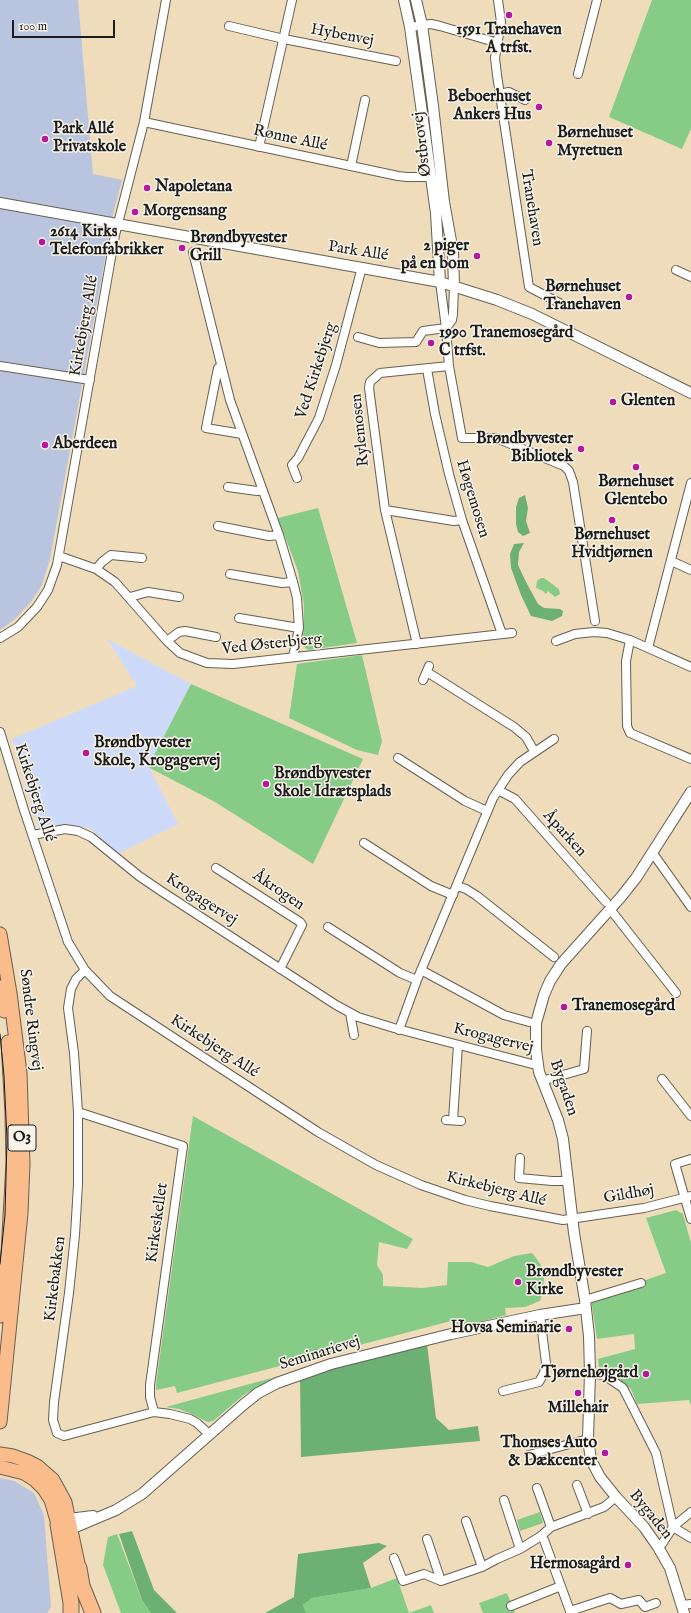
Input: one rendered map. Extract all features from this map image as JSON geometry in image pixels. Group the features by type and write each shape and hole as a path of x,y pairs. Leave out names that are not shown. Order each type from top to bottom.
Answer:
{"highway":[{"path":"66,1524 71,1613"},
{"path":"79,1568 82,1586 93,1613"}],"main road":[{"name":"Søndre Ringvej","path":"0,934 11,1001 20,1073 23,1164 20,1221 0,1422"},
{"name":"Søndre Ringvej","path":"0,987 7,1033 10,1073 13,1163 8,1253 0,1316"},
{"path":"0,1454 13,1456 27,1461 46,1472 53,1480 65,1502 66,1524 79,1568"},
{"path":"0,1467 24,1473 35,1480 44,1489 66,1524"}],"street":[{"name":"Kirkebjerg Allé","path":"0,638 18,626 37,607 52,581 59,556 118,223 144,122 166,0"},
{"path":"260,147 292,0"},
{"name":"Østbrovej","path":"404,0 410,27 438,225 440,282"},
{"name":"Østbrovej","path":"416,0 422,25 444,202 453,252 454,286"},
{"name":"Tranehaven","path":"498,0 502,22 495,60 529,287 565,306"},
{"path":"578,74 597,0"},
{"path":"410,27 431,24 498,43"},
{"name":"Hybenvej","path":"229,26 284,39 396,61"},
{"path":"499,94 509,92 525,100"},
{"path":"351,166 365,100"},
{"name":"Rønne Allé","path":"144,122 407,177 431,177"},
{"name":"Park Allé","path":"0,203 440,282 532,314 691,393"},
{"path":"193,252 221,366 242,434 279,535 293,582 298,604 298,628 293,657"},
{"name":"Ved Kirkebjerg","path":"297,478 292,466 301,453 319,418 336,365 362,267"},
{"path":"676,270 691,277"},
{"path":"440,282 449,366 462,438 496,438 564,466 569,472 573,482 595,621"},
{"path":"358,337 379,344 416,342 423,331 446,328 452,320 454,286"},
{"path":"0,366 90,380"},
{"path":"221,366 218,368 206,428 242,434"},
{"name":"Rylemosen","path":"417,644 385,510 369,388 370,382 380,373 449,366"},
{"name":"Høgemosen","path":"427,369 442,447 462,520 502,634"},
{"path":"648,648 691,483"},
{"path":"228,487 257,491 262,490"},
{"path":"385,510 454,521 462,520"},
{"path":"218,526 269,536 279,535"},
{"path":"96,569 111,555 142,558"},
{"name":"Ved Østerbjerg","path":"59,556 96,569 116,582 166,642 180,653 198,661 216,665 233,664 417,644"},
{"path":"671,561 691,570"},
{"path":"230,574 282,582 293,582"},
{"path":"130,597 148,592 179,597"},
{"path":"240,618 298,628"},
{"name":"Ved Østerbjerg","path":"166,642 179,632 185,631 216,637"},
{"path":"556,641 576,634 594,632 607,633 630,640 691,667"},
{"path":"417,644 512,633"},
{"path":"630,640 626,660 627,726 630,733 691,760"},
{"path":"423,680 428,669 514,727 526,737 534,751"},
{"name":"Kirkebjerg Allé","path":"0,732 68,942 85,970 110,996 318,1132 376,1164 421,1185 465,1200 542,1217 563,1220 572,1219"},
{"path":"399,1030 421,970 487,811 498,790 508,775 520,762 534,751 554,739"},
{"path":"398,758 465,801 487,811"},
{"name":"Åparken","path":"498,790 515,799 608,905"},
{"name":"Bygaden","path":"685,1607 670,1568 658,1547 644,1527 616,1497 600,1477 591,1460 588,1439 590,1373 589,1336 585,1304 572,1219 563,1140 558,1120 542,1081 537,1064 536,1023 538,1012 550,981 561,964 608,905 636,878 691,792"},
{"name":"Krogagervej","path":"33,836 65,829 78,831 91,837 161,891 336,1005 372,1023 532,1064 537,1064"},
{"path":"364,843 432,886 453,895"},
{"path":"651,855 691,907"},
{"name":"Åkrogen","path":"216,868 300,922 302,926 280,969"},
{"path":"457,886 466,889 477,896 554,957"},
{"path":"608,905 676,993"},
{"path":"328,927 400,973 417,980"},
{"name":"Kirkebakken","path":"85,970 76,979 71,989 68,1008 74,1053 78,1112 78,1184 75,1235 53,1420 57,1433 64,1436 154,1412 190,1419 197,1423 210,1435"},
{"path":"421,970 504,1015 529,1022"},
{"path":"350,1013 354,1035"},
{"path":"542,1081 584,1069 587,1031"},
{"path":"454,1120 458,1045"},
{"path":"662,1078 691,1116"},
{"name":"Kirkeskellet","path":"78,1112 183,1146 150,1385 150,1397 154,1412"},
{"path":"520,1158 519,1178 541,1181 568,1181"},
{"path":"691,1158 676,1164 688,1197 691,1219"},
{"name":"Gildhøj","path":"572,1219 644,1208 688,1197"},
{"path":"585,1304 641,1283"},
{"name":"Seminarievej","path":"66,1524 103,1515 116,1510 142,1494 243,1405 277,1383 310,1371 444,1336 585,1304"},
{"path":"503,1391 539,1382 544,1373 546,1363 540,1315"},
{"path":"590,1373 604,1375 623,1388 656,1453 673,1527 691,1538"},
{"path":"529,1455 588,1439"},
{"path":"577,1485 588,1514"},
{"path":"537,1488 551,1527"},
{"path":"394,1558 403,1581 424,1574 441,1581 482,1567 520,1549 541,1536 551,1527 604,1508 616,1497"},
{"path":"504,1500 520,1549"},
{"path":"658,1547 662,1544 673,1527 691,1512"},
{"path":"466,1521 482,1567"},
{"path":"541,1536 544,1540 570,1611 610,1598 621,1604 639,1600 644,1607 656,1603"},
{"path":"427,1539 441,1581"},
{"path":"511,1606 561,1586"}],"shaded area":[{"path":"0,0 78,0 93,174 122,180 114,210 50,559 42,585 31,602 14,620 0,630"},
{"name":"Brøndbyvester Skole, Krogagervej","path":"107,639 191,684 149,767 178,824 118,854 90,828 70,825 55,825 39,829 12,739 137,686"},
{"path":"0,1478 14,1481 34,1493 44,1515 51,1607 47,1613 0,1613"}],"green space":[{"path":"652,0 691,0 691,129 682,149 609,117"},
{"path":"525,495 528,508 526,521 530,533 523,536 518,532 516,524 516,507 519,498"},
{"path":"318,508 357,643 308,650 303,646 304,605 298,571 278,518"},
{"path":"524,543 519,552 518,565 538,604 544,608 560,609 563,611 562,616 552,621 531,616 511,568 510,554 514,544"},
{"path":"544,578 559,589 560,594 555,597 548,591 546,594 536,588 537,581"},
{"path":"362,655 382,741 378,755 357,750 289,718 297,664"},
{"name":"Brøndbyvester Skole Idrætsplads","path":"191,684 363,759 313,864 215,802 148,767"},
{"path":"193,1116 413,1239 407,1249 379,1242 377,1265 383,1275 383,1286 422,1288 447,1285 448,1262 471,1262 488,1267 514,1256 531,1253 541,1265 544,1277 543,1291 540,1301 525,1307 505,1308 506,1315 452,1329 451,1321 177,1393 175,1386 156,1390"},
{"path":"676,1210 683,1214 691,1243 691,1405 689,1400 637,1404 631,1389 599,1367 598,1359 635,1349 634,1334 597,1339 591,1299 666,1273 646,1218"},
{"path":"427,1344 436,1418 449,1430 478,1426 480,1441 301,1457 300,1379 333,1367"},
{"path":"279,1376 245,1394 213,1421 208,1422 179,1409 166,1407"},
{"path":"540,1512 543,1523 520,1531 517,1520"},
{"path":"132,1531 154,1590 177,1613 151,1613 142,1600 119,1534"},
{"path":"117,1534 142,1600 151,1613 121,1613 103,1565 108,1537"},
{"path":"379,1543 387,1546 363,1563 371,1588 312,1598 303,1605 306,1613 265,1613 294,1597 298,1554"},
{"path":"397,1578 409,1613 306,1613 303,1605 312,1598 371,1588"},
{"path":"507,1593 515,1613 483,1613 479,1603"},
{"path":"431,1605 434,1613 409,1613"}],"tram line":[{"path":"0,1034 7,1139 5,1215 0,1264"}],"place":[{"name":"1591 Tranehaven A trfst.","path":"509,15"},
{"name":"Beboerhuset Ankers Hus","path":"539,107"},
{"name":"Park Allé Privatskole","path":"45,139"},
{"name":"Børnehuset Myretuen","path":"549,143"},
{"name":"Napoletana","path":"147,188"},
{"name":"Morgensang","path":"135,212"},
{"name":"2614 Kirks Telefonfabrikker","path":"42,242"},
{"name":"Brøndbyvester Grill","path":"182,248"},
{"name":"2 piger på en bom","path":"477,256"},
{"name":"Børnehuset Tranehaven","path":"629,297"},
{"name":"1990 Tranemosegård C trfst.","path":"431,343"},
{"name":"Glenten","path":"613,402"},
{"name":"Aberdeen","path":"45,445"},
{"name":"Brøndbyvester Bibliotek","path":"581,449"},
{"name":"Børnehuset Glentebo","path":"636,467"},
{"name":"Børnehuset Hvidtjørnen","path":"612,520"},
{"name":"Brøndbyvester Skole, Krogagervej","path":"86,753"},
{"name":"Brøndbyvester Skole Idrætsplads","path":"266,784"},
{"name":"Tranemosegård","path":"564,1007"},
{"name":"Brøndbyvester Kirke","path":"518,1282"},
{"name":"Hovsa Seminarie","path":"569,1329"},
{"name":"Tjørnehøjgård","path":"646,1374"},
{"name":"Millehair","path":"578,1393"},
{"name":"Thomses Auto & Dækcenter","path":"605,1453"},
{"name":"Hermosagård","path":"628,1565"}]}
